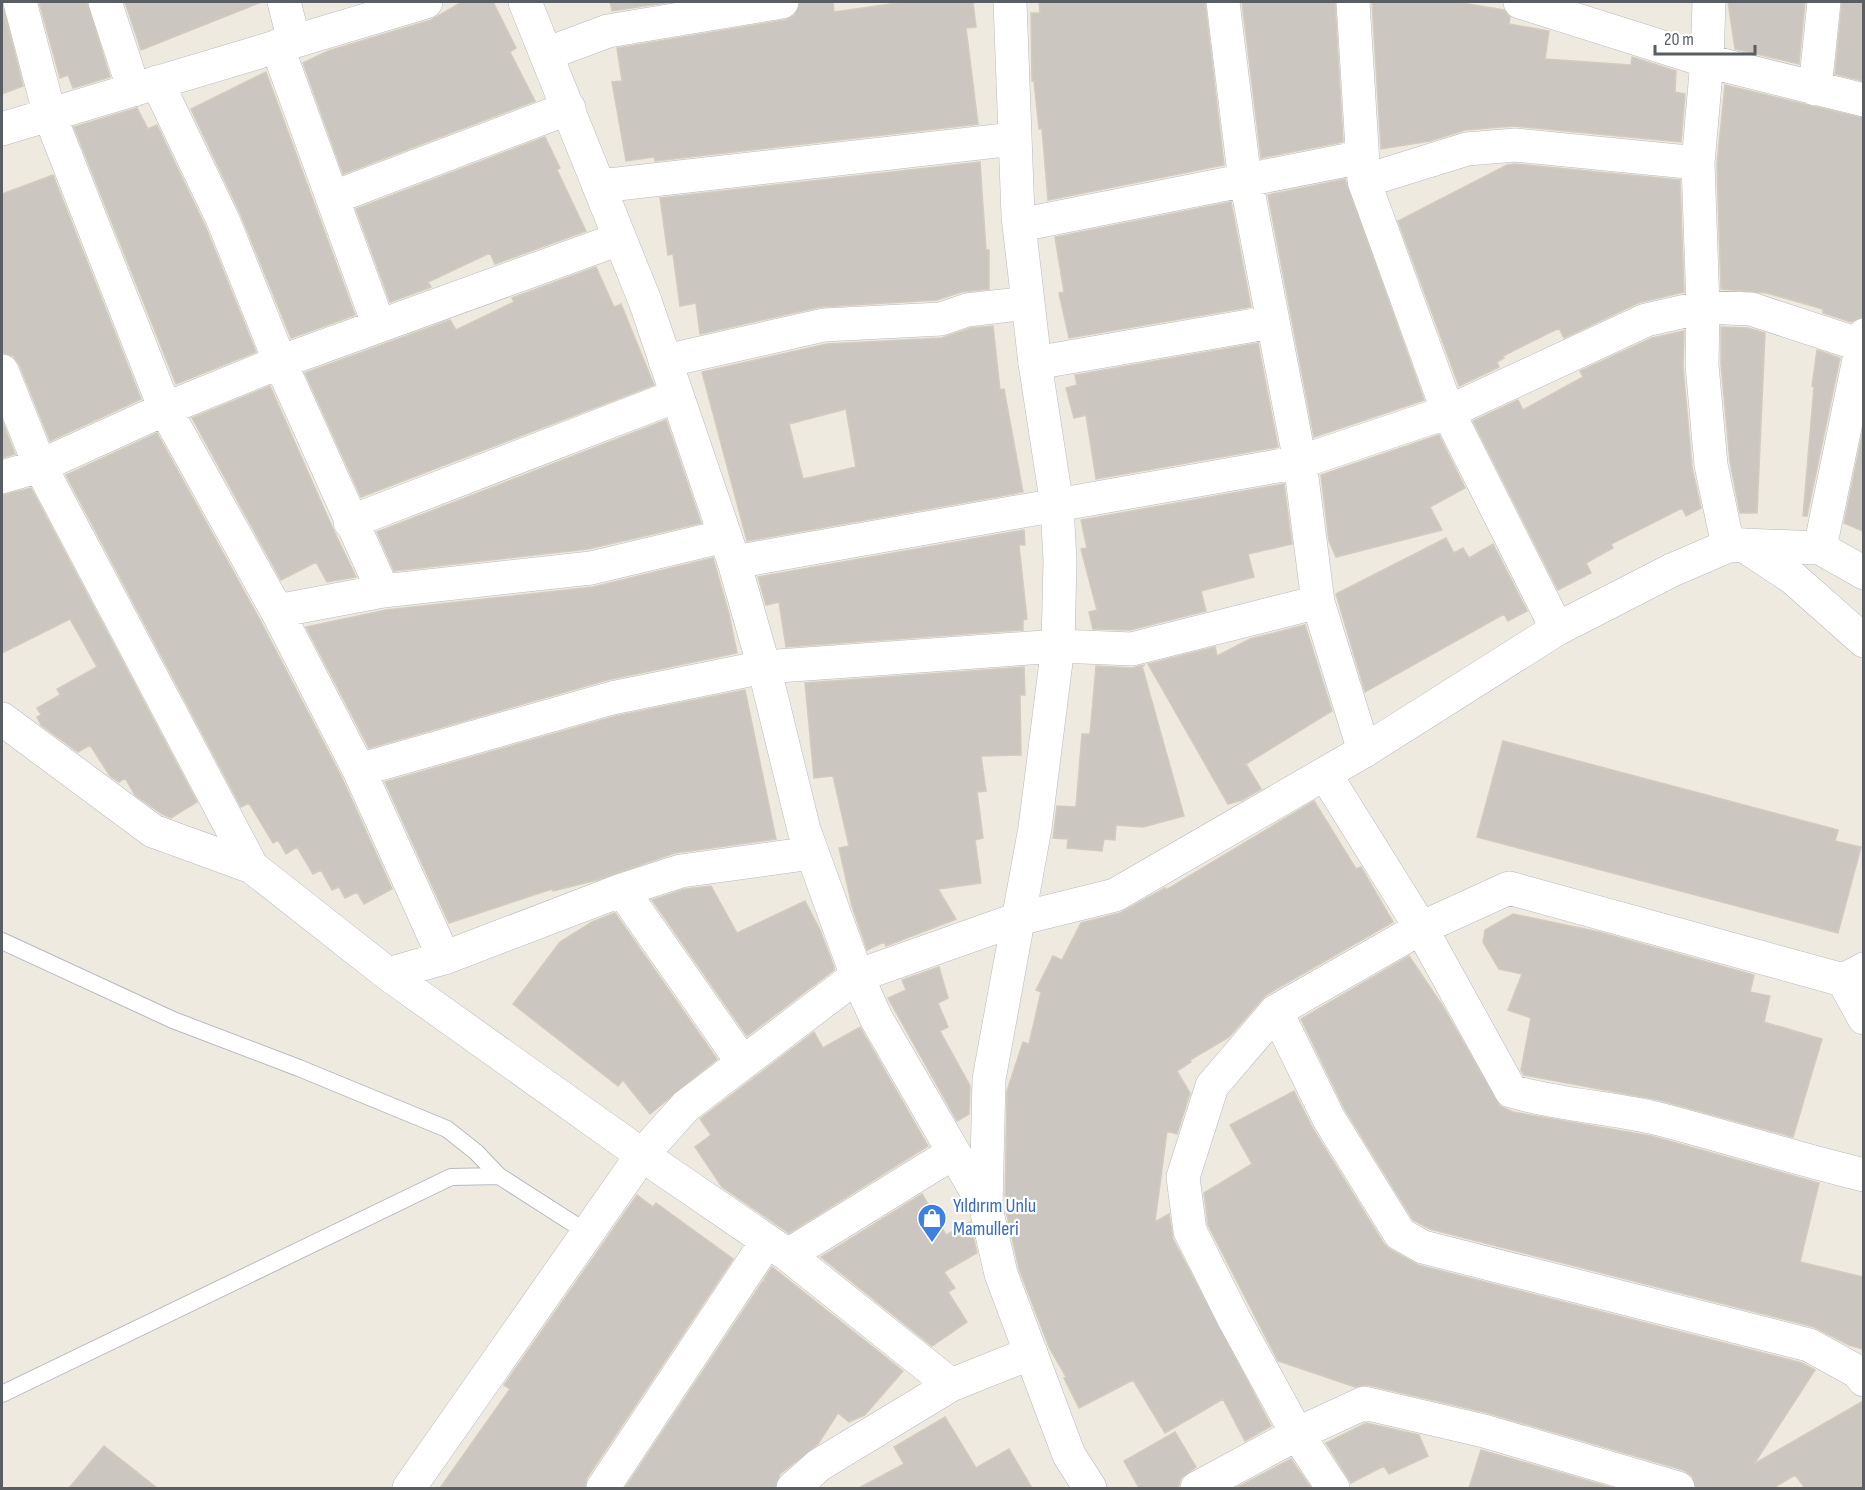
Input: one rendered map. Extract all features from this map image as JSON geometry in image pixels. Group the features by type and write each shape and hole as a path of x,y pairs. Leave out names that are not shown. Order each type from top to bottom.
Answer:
{"street":[{"path":"20,2 50,116 165,409 277,611 359,770 444,958"},
{"path":"105,2 146,86 223,220 280,362 383,591"},
{"path":"284,2 285,44 332,198 379,326"},
{"path":"2,129 426,2"},
{"path":"525,2 645,302 730,549 765,667 812,853 856,976 876,1018 986,1208"},
{"path":"546,54 608,31 782,2"},
{"path":"1010,2 1014,139 1020,225 1027,303 1057,506 1060,560 1058,646 1035,828 989,1079 986,1208 1001,1274 1069,1455 1090,1488"},
{"path":"1223,2 1246,179 1300,462 1318,602 1364,751"},
{"path":"1353,2 1363,169 1448,412 1557,629"},
{"path":"1520,2 1707,61 1863,100"},
{"path":"1709,2 1707,61 1698,163 1703,307 1702,365 1711,465 1735,545 1792,578 1863,641"},
{"path":"1815,89 1824,2"},
{"path":"332,198 569,108"},
{"path":"600,186 1014,139"},
{"path":"1020,225 1246,179 1363,169 1467,149 1515,146 1698,163"},
{"path":"2,477 40,466 165,409 280,362 620,240"},
{"path":"665,361 824,325 941,319 967,310 1027,303"},
{"path":"277,611 383,591 591,568 1057,506 1300,462 1448,412 1646,320 1703,307 1751,309 1863,342 1821,548"},
{"path":"1035,363 1272,322"},
{"path":"2,371 40,466 252,867"},
{"path":"350,522 676,396"},
{"path":"409,1488 642,1155 686,1106 856,976 1018,919 1115,895 1364,751 1557,629 1672,570 1735,545 1821,548 1863,573"},
{"path":"359,770 612,698 765,667 1058,646 1132,649 1318,602"},
{"path":"2,719 153,831 252,867 388,974 777,1248 951,1384"},
{"path":"1325,774 1421,928 1511,1091 1537,1099 1654,1118 1786,1156 1863,1175"},
{"path":"388,974 444,958 622,890 681,871 812,853"},
{"path":"1334,1488 1297,1434 1234,1319 1190,1231 1183,1177 1212,1086 1276,1011 1421,928 1509,888 1853,974 1863,1018"},
{"path":"622,890 743,1063"},
{"path":"1276,1011 1329,1119 1400,1234 1423,1248 1809,1345 1858,1372 1863,1380"},
{"path":"603,1488 777,1248 953,1153"},
{"path":"794,1488 819,1464 951,1384 1031,1353"},
{"path":"1197,1488 1297,1434 1364,1403 1484,1431 1678,1488"}],"lane":[{"path":"2,941 173,1020 299,1068 447,1129 476,1152 499,1176 588,1233"},
{"path":"2,1394 451,1177 499,1176"}],"building":[{"path":"2,2 23,86 2,94"},
{"path":"39,2 87,2 110,77 73,88 68,75 60,78"},
{"path":"125,2 258,2 259,3 141,50"},
{"path":"462,2 493,2 516,48 510,52 535,101 343,174 303,63 328,51 431,20"},
{"path":"610,2 671,2 612,11"},
{"path":"800,2 833,2 834,12 905,2 973,2 976,27 966,28 978,124 655,161 654,157 626,161 612,82 622,81 617,48 785,20 794,16"},
{"path":"1039,2 1205,2 1224,165 1048,200 1042,129 1039,129 1034,81 1032,81 1031,13 1040,13"},
{"path":"1242,2 1335,2 1343,142 1261,158"},
{"path":"1372,2 1456,2 1504,10 1510,17 1509,24 1549,31 1545,59 1631,65 1632,57 1676,71 1675,92 1685,94 1681,142 1514,126 1465,130 1430,141 1381,149"},
{"path":"1728,2 1805,2 1799,64 1735,49"},
{"path":"1842,2 1863,2 1863,81 1835,74"},
{"path":"266,72 355,315 291,338 240,213 191,109"},
{"path":"1725,85 1863,118 1863,317 1851,322 1823,313 1823,309 1767,293 1721,289 1717,164"},
{"path":"137,108 148,129 157,125 206,228 256,352 176,384 74,127"},
{"path":"545,137 560,168 557,170 586,231 495,264 490,253 428,282 431,287 390,302 356,209"},
{"path":"980,162 986,250 989,250 989,289 961,292 937,300 820,307 700,334 696,303 680,306 673,254 668,255 660,198"},
{"path":"1507,165 1680,180 1684,292 1638,303 1564,338 1559,328 1503,356 1504,358 1497,362 1499,367 1459,386 1398,221"},
{"path":"53,175 141,399 50,441 19,364 13,356 2,353 2,194"},
{"path":"1345,179 1424,400 1314,437 1268,195"},
{"path":"1231,202 1251,307 1069,338 1059,293 1064,292 1055,237"},
{"path":"596,267 614,307 621,304 654,385 361,497 305,373 450,320 456,330 514,302 512,298"},
{"path":"993,326 1000,390 1004,389 1023,492 747,541 702,372 827,344 942,338 971,328","holes":["846,409 856,467 803,479 789,424"]},
{"path":"1721,327 1748,328 1765,333 1757,513 1740,513 1730,462 1721,364"},
{"path":"1684,331 1683,367 1692,467 1701,508 1686,516 1682,508 1611,544 1613,548 1586,563 1591,573 1558,590 1473,421 1518,400 1523,410 1583,377 1580,371 1652,338"},
{"path":"1258,343 1278,447 1096,479 1086,415 1074,418 1066,388 1077,385 1075,375"},
{"path":"1817,350 1840,358 1807,516 1803,516 1814,387 1812,386"},
{"path":"270,386 356,577 327,582 316,562 281,580 192,418"},
{"path":"2,420 15,454 2,458"},
{"path":"666,420 701,523 588,549 394,571 377,532"},
{"path":"1863,430 1863,531 1844,523"},
{"path":"157,433 260,620 342,778 392,889 364,904 357,892 345,898 339,887 332,890 321,870 313,874 297,847 286,854 278,840 273,843 249,803 241,807 66,475"},
{"path":"1439,435 1465,488 1430,507 1442,530 1336,557 1329,541 1321,475"},
{"path":"1284,484 1292,544 1248,554 1254,577 1201,591 1206,611 1130,630 1093,629 1089,612 1097,610 1081,549 1087,548 1081,520"},
{"path":"31,488 197,802 171,818 135,795 125,778 119,782 110,776 90,745 78,752 41,725 37,717 41,715 37,708 60,695 57,689 97,667 70,619 2,653 2,495"},
{"path":"1024,530 1025,545 1019,545 1027,619 1023,620 1023,630 786,647 779,602 766,605 758,577"},
{"path":"1446,538 1454,553 1463,548 1469,558 1493,544 1527,611 1508,621 1504,614 1365,692 1336,594"},
{"path":"713,558 737,653 607,680 369,748 306,627 386,610 593,587"},
{"path":"1305,625 1332,711 1246,764 1261,789 1242,800 1228,804 1148,664 1215,647 1217,656 1250,639"},
{"path":"1145,665 1142,666 1184,816 1143,827 1116,825 1115,840 1104,839 1102,851 1067,848 1068,839 1053,838 1057,806 1076,807 1082,734 1090,734 1096,666 1131,668"},
{"path":"1024,667 1025,695 1020,695 1021,755 981,756 986,791 977,792 983,838 975,840 981,883 938,889 956,919 886,946 884,942 867,950 852,906 839,848 849,846 833,776 814,778 805,683"},
{"path":"745,690 776,839 675,853 597,880 553,891 552,889 449,923 385,782 616,716"},
{"path":"1503,741 1838,830 1835,841 1861,847 1838,933 1477,837"},
{"path":"1314,801 1356,869 1361,867 1393,922 1266,995 1229,1037 1190,1060 1191,1062 1177,1071 1190,1093 1177,1134 1167,1131 1155,1222 1169,1214 1173,1239 1271,1426 1245,1441 1223,1399 1165,1433 1133,1380 1079,1408 1064,1378 1066,1377 1049,1347 1019,1269 1005,1206 1007,1091 1023,1042 1029,1044 1041,992 1036,990 1053,956 1062,960 1081,923 1120,913 1165,888 1166,890"},
{"path":"711,886 737,933 805,901 820,930 834,967 834,970 747,1036 652,900 685,889"},
{"path":"615,913 717,1059 650,1114 623,1080 618,1086 513,1004 560,942 592,922"},
{"path":"1513,914 1599,932 1754,975 1750,992 1770,996 1764,1022 1822,1039 1793,1137 1659,1100 1524,1075 1521,1070 1531,1018 1508,1010 1522,974 1499,969 1483,942 1485,930"},
{"path":"1409,956 1442,1005 1500,1106 1513,1112 1651,1136 1819,1183 1800,1262 1863,1277 1863,1349 1849,1345 1814,1327 1430,1229 1413,1220 1345,1110 1301,1019"},
{"path":"939,967 948,998 938,1003 948,1027 940,1031 970,1086 969,1114 957,1121 888,998 906,990 902,980"},
{"path":"860,1027 928,1146 789,1233 722,1187 695,1147 711,1135 700,1119 814,1032 823,1048"},
{"path":"1294,1091 1313,1129 1384,1244 1391,1250 1418,1265 1802,1363 1815,1370 1754,1464 1863,1401 1863,1488 1805,1488 1795,1475 1773,1488 1696,1488 1692,1476 1683,1470 1488,1413 1368,1385 1355,1387 1278,1361 1208,1225 1204,1193 1252,1164 1230,1125"},
{"path":"922,1194 946,1235 970,1222 977,1253 944,1272 955,1288 948,1292 967,1322 932,1346 821,1257"},
{"path":"637,1195 653,1207 656,1203 733,1259 587,1478 585,1488 440,1488 510,1389 504,1385"},
{"path":"772,1267 903,1371 865,1415 849,1422 838,1413 818,1444 780,1474 775,1488 625,1488 763,1281 767,1283 764,1279"},
{"path":"945,1417 976,1468 1009,1449 1032,1488 859,1488 904,1464 894,1447"},
{"path":"1366,1423 1419,1435 1428,1456 1389,1474 1384,1466 1351,1483 1326,1443"},
{"path":"1175,1432 1196,1467 1181,1478 1178,1488 1139,1488 1124,1461"},
{"path":"104,1446 157,1488 69,1488"},
{"path":"1481,1450 1613,1488 1469,1488"},
{"path":"1291,1459 1311,1488 1236,1488"}],"place":[{"name":"Yıldırım Unlu Mamulleri","path":"932,1244"}]}
